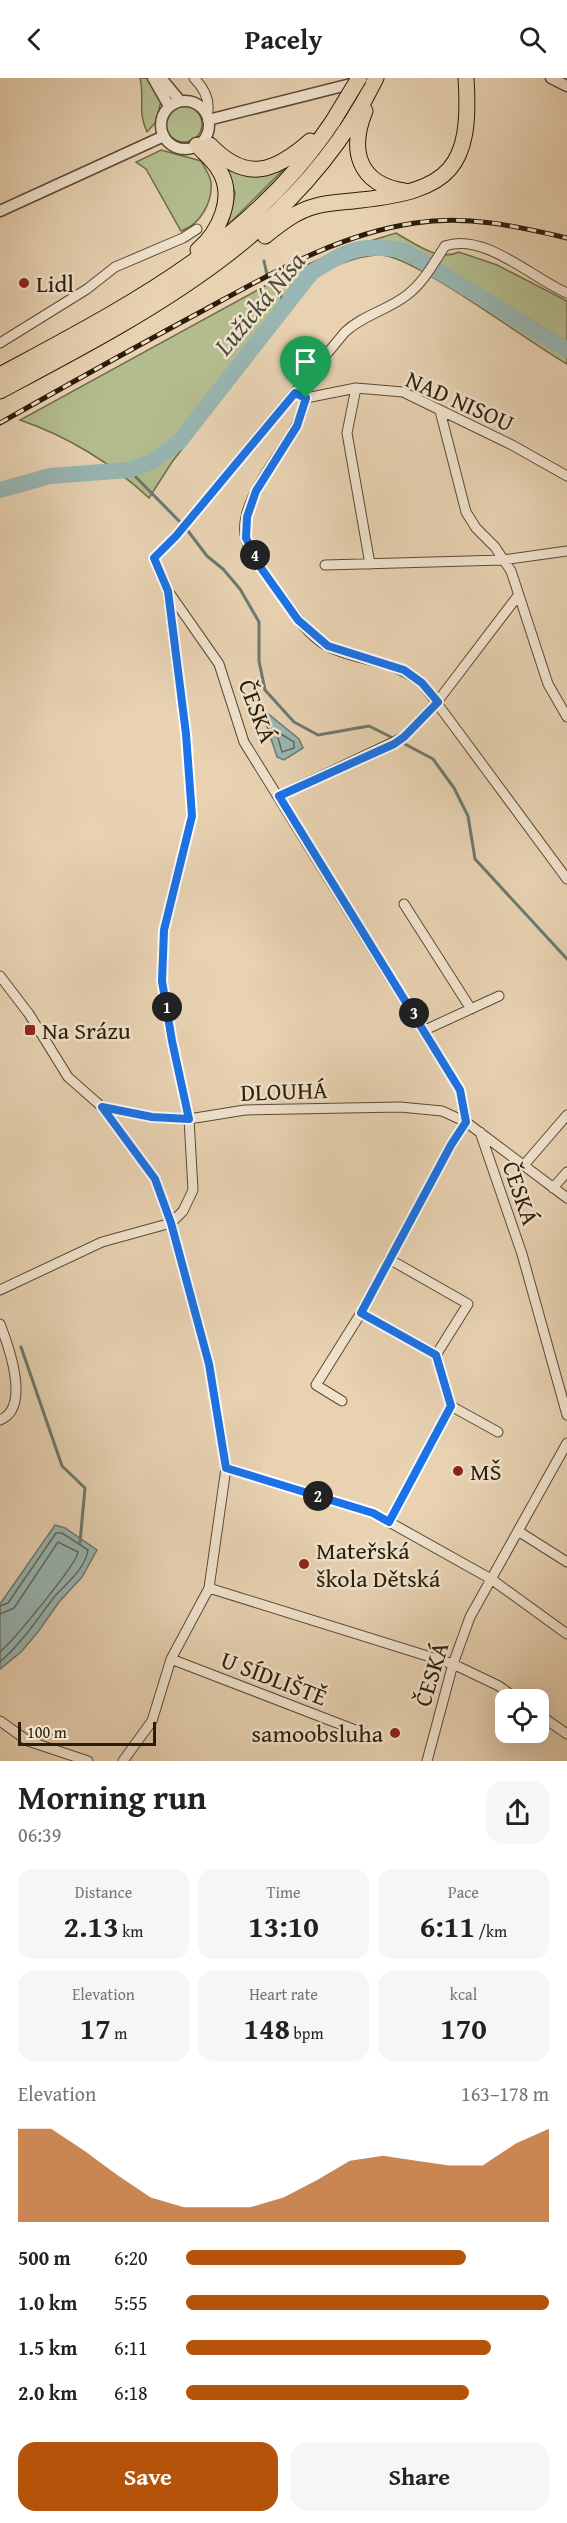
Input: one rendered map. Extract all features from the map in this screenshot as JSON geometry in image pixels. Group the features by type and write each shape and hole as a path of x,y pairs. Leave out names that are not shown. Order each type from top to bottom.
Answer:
{"highway":[{"path":"0,375 101,320 184,271 240,227 288,180 333,121 359,78"},
{"path":"180,291 199,283 292,216 313,206 413,192 440,179 458,157 467,128 466,78"},
{"path":"0,391 140,315 220,263 274,216 355,125 374,81"},
{"path":"201,142 232,164 245,169 261,169 276,166 292,157 333,121"},
{"path":"355,125 358,157 369,174 386,187 413,192"},
{"path":"101,320 193,255 208,242 219,226 224,205 224,182 219,169 201,142"}],"street":[{"path":"153,78 169,106"},
{"path":"161,78 180,101"},
{"path":"194,78 206,95 209,108 208,118 201,142 190,148 176,147 164,136 161,123 169,106 180,101 196,104 208,118"},
{"path":"551,78 567,87"},
{"path":"208,118 374,81"},
{"path":"0,211 164,136"},
{"path":"0,343 87,290 115,267 183,238 197,229"},
{"path":"2,1288 102,1242 171,1223 183,1211 193,1190 189,1119 162,981 164,930 192,816 186,734 168,591 154,558 176,536 345,332 357,321 405,297 424,278 443,249 463,242 484,248 567,293"},
{"path":"356,388 347,433 370,564"},
{"name":"NAD NISOU","path":"306,398 356,388 403,392 512,445 567,476"},
{"path":"295,393 306,398 297,426 256,491 247,517 246,538 261,568 298,620 328,646 404,670 422,683 567,879"},
{"path":"440,411 466,512 511,571 517,597 548,684 567,717"},
{"path":"325,565 503,560 566,553"},
{"name":"ČESKÁ","path":"168,591 219,664 244,742 460,1090 466,1122"},
{"path":"279,796 394,744 404,737 438,702 517,597"},
{"path":"404,904 471,1009"},
{"path":"0,976 29,1014 68,1077 102,1107 155,1179 171,1223 209,1364 226,1468 209,1588 171,1659 152,1721 123,1761"},
{"path":"424,1030 499,996"},
{"name":"DLOUHÁ","path":"102,1107 152,1117 189,1119 245,1110 400,1107 442,1111 466,1122"},
{"path":"524,1165 567,1116"},
{"path":"342,1401 316,1385 361,1313 451,1145 466,1122 567,1198"},
{"name":"ČESKÁ","path":"480,1132 522,1254 567,1416"},
{"path":"553,1188 567,1172"},
{"path":"389,1259 468,1304 436,1355"},
{"path":"361,1313 436,1355 451,1406 389,1522"},
{"path":"0,1324 12,1356 16,1402 6,1418 0,1420"},
{"path":"451,1406 498,1431"},
{"name":"ČESKÁ","path":"427,1761 453,1664 470,1617 518,1531 563,1459 567,1443"},
{"path":"226,1468 373,1513 491,1579 567,1634"},
{"path":"518,1531 567,1562"},
{"path":"209,1588 453,1664 503,1689"},
{"name":"U SÍDLIŠTĚ","path":"171,1659 363,1733"},
{"path":"0,1721 28,1741 88,1761"},
{"path":"549,1722 567,1734"}],"green space":[{"path":"140,78 147,78 161,101 156,122 147,132 142,117"},
{"path":"184,106 196,112 202,124 196,136 184,142 172,136 166,124 172,112"},
{"path":"161,150 201,161 210,179 210,197 204,212 194,224 181,231 146,169 136,162"},
{"path":"228,170 270,173 283,170 228,225 235,193"},
{"path":"396,233 435,253 443,255 459,252 497,265 567,301 567,364 418,269 396,259 372,255 318,273 172,462 149,498 89,452 55,434 20,420 283,276 337,251"}],"water":[{"path":"266,712 299,739 303,748 284,760 277,757 263,714"},
{"path":"55,1525 65,1528 97,1550 82,1577 59,1602 38,1632 21,1652 0,1669 0,1604"}],"waterway":[{"name":"Lužická Nisa","path":"0,490 50,476 129,470 151,462 179,442 312,272 356,250 378,248 405,251 567,350"},
{"path":"264,261 267,275"},
{"path":"268,278 281,295 283,306"},
{"path":"129,470 179,521"},
{"path":"185,527 207,556 223,569 240,589 259,622 259,661 265,690 294,722 318,735 369,726 395,739"},
{"path":"401,742 433,759 454,788 468,816 475,859 567,959"},
{"path":"21,1347 62,1466 85,1488 80,1542"}],"railway":[{"path":"0,423 256,282 307,257 360,236 415,223 454,220 510,226 567,238"}],"place":[{"name":"Lidl","path":"24,283"},
{"name":"Na Srázu","path":"30,1030"},
{"name":"MŠ","path":"458,1471"},
{"name":"Mateřská škola Dětská","path":"304,1564"},
{"name":"samoobsluha","path":"395,1733"}],"route":[{"path":"295,393 306,398 297,426 256,491 247,517 246,538 261,568 298,620 328,646 404,670 422,683 438,702 404,737 394,744 279,796 460,1090 466,1122 451,1145 361,1313 436,1355 451,1406 389,1522 373,1513 226,1468 209,1364 171,1223 155,1179 122,1131 102,1107 152,1117 189,1119 162,981 164,930 168,904 192,816 186,734 168,591 154,558 176,536 295,393"}]}
